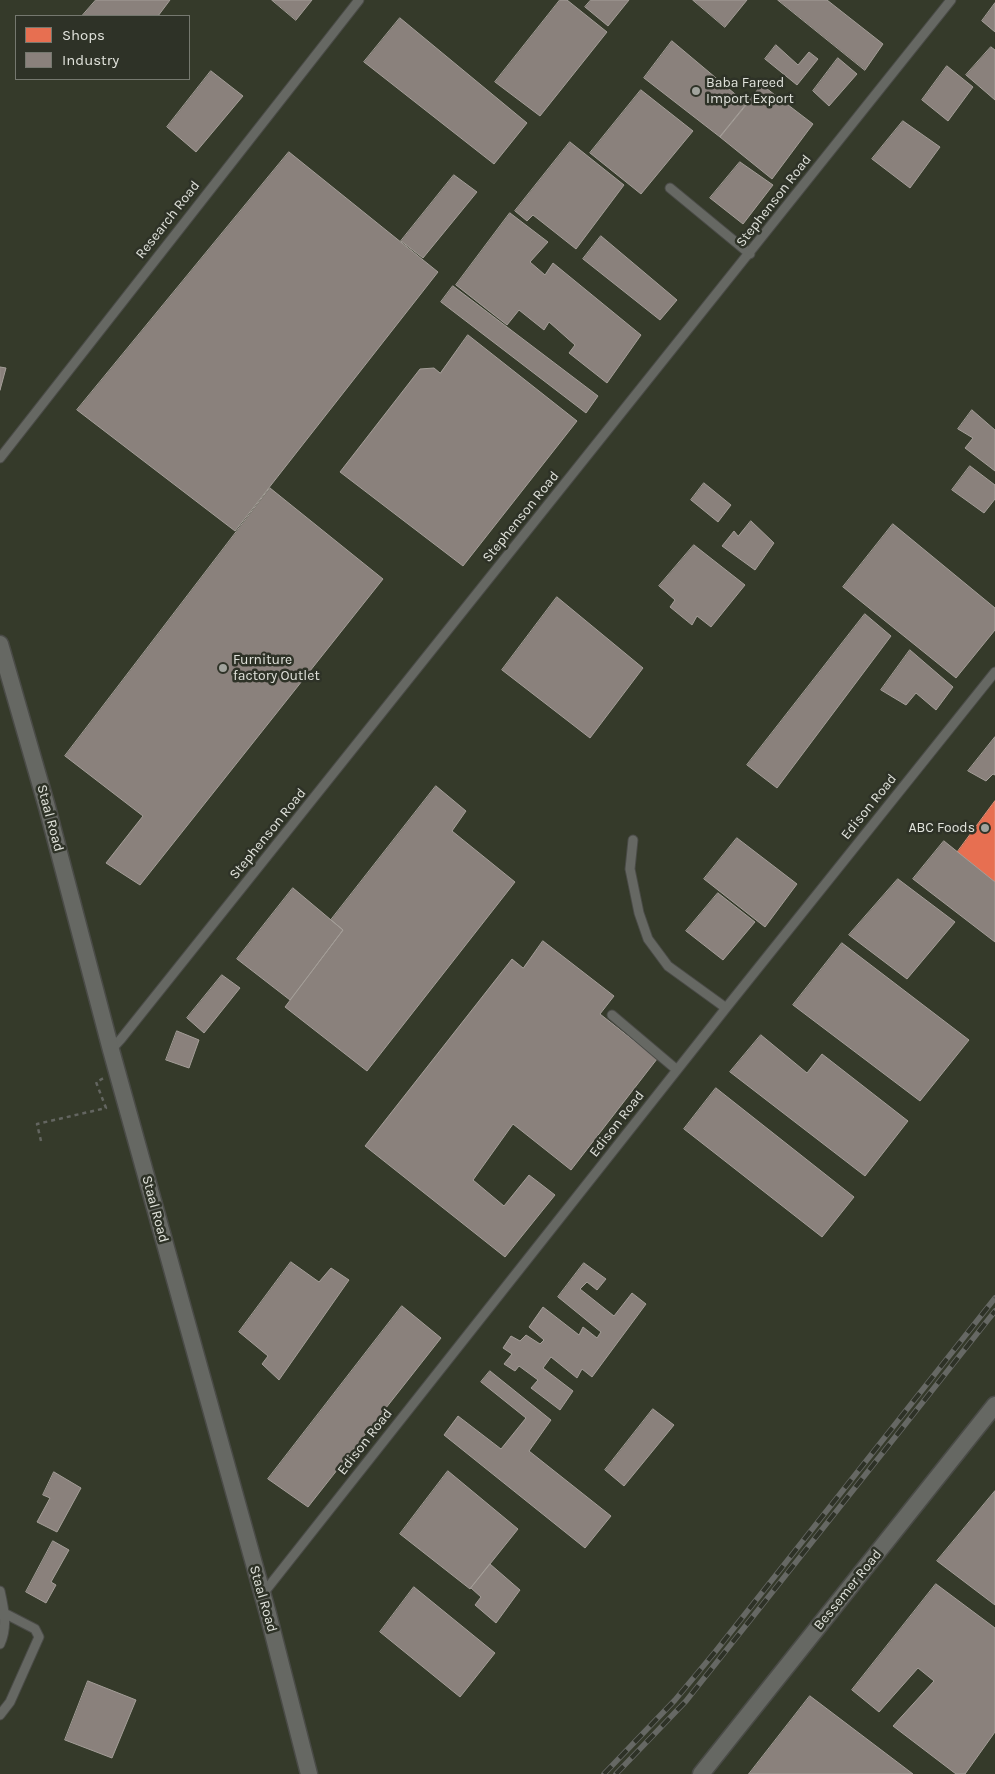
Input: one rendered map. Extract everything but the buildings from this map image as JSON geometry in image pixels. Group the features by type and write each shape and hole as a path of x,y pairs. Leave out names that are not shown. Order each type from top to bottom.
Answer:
{"street":[{"name":"Staal Road","path":"0,644 47,807 111,1050 262,1595 309,1774"},
{"name":"Bessemer Road","path":"701,1774 995,1405"}],"lane":[{"name":"Research Road","path":"0,458 359,0"},
{"name":"Stephenson Road","path":"111,1050 750,254 951,0"},
{"path":"670,188 750,254"},
{"name":"Edison Road","path":"262,1595 726,1008 995,672"},
{"path":"633,840 630,869 639,913 648,939 668,966 726,1008"},
{"path":"612,1014 678,1070"},
{"path":"0,1591 6,1614 0,1644"},
{"path":"0,1715 10,1702 39,1637 36,1629 6,1614"}],"path":[{"path":"41,1141 37,1124 106,1108 96,1082"}],"shaded area":[{"path":"0,0 995,0 995,1774 0,1774"}],"railway":[{"path":"604,1774 675,1700 715,1652 995,1298"},
{"path":"616,1774 686,1701 995,1311"}],"place":[{"name":"Baba Fareed Import Export","path":"696,91"},
{"name":"Furniture factory Outlet","path":"223,668"},
{"name":"ABC Foods","path":"985,828"}]}
